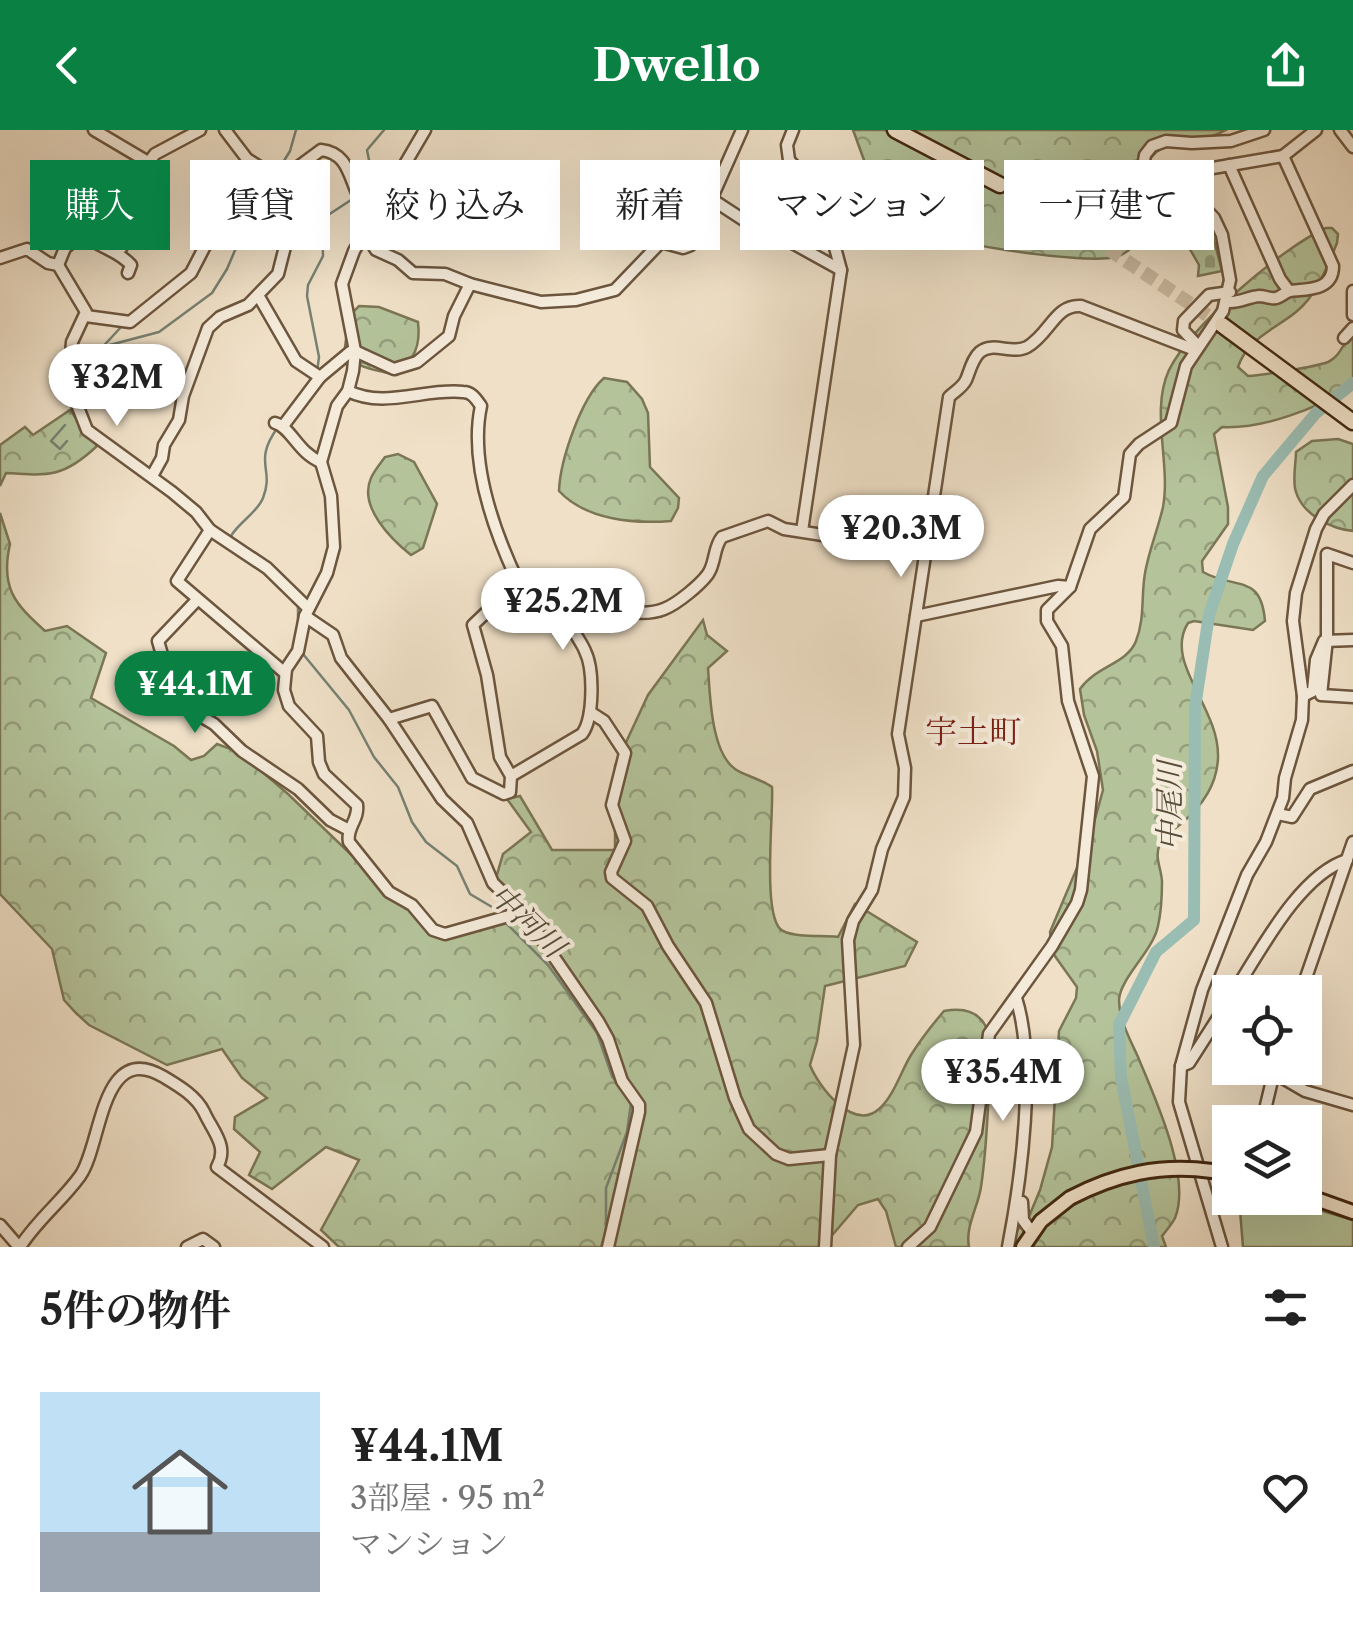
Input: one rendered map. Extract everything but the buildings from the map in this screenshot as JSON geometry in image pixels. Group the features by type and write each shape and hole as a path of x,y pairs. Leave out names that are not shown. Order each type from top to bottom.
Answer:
{"highway":[{"path":"895,130 1000,185"},
{"path":"1222,325 1353,422"}],"main road":[{"path":"1023,1247 1052,1211 1096,1184 1134,1172 1166,1168 1212,1171"},
{"path":"1322,1201 1353,1212"}],"street":[{"path":"94,130 145,160"},
{"path":"150,160 160,150 200,130"},
{"path":"225,130 250,160"},
{"path":"408,160 425,130"},
{"path":"720,181 742,130"},
{"path":"793,130 787,145 789,160 821,194 840,270 802,531"},
{"path":"1145,160 1144,155 1152,146 1166,140 1192,143 1242,139 1264,130"},
{"path":"1214,168 1283,156 1316,130"},
{"path":"1340,130 1353,148"},
{"path":"307,160 321,150 337,153 350,177"},
{"path":"1214,219 1219,226 1229,297 1234,303 1260,296 1279,297 1289,291 1304,292 1328,282 1333,266 1283,156"},
{"path":"1229,165 1289,291"},
{"path":"720,205 759,230 769,230 840,270"},
{"path":"0,258 27,250 58,265 86,316"},
{"path":"58,265 65,250"},
{"path":"113,250 131,265 128,273"},
{"path":"86,316 130,322 192,273 202,250"},
{"path":"152,476 164,445 180,420 183,396 208,328 244,308 258,295 278,274 284,250"},
{"path":"356,250 342,284 355,351 348,391 337,406 321,462 330,496 334,547 327,574 307,612 298,651 285,674 286,700 318,736 319,762 324,774 357,805 349,842 395,897 416,908 432,930 452,934 522,912"},
{"path":"376,250 414,273 445,274 541,302 576,300 614,290 653,250"},
{"path":"355,351 394,370 418,362 449,336 470,284"},
{"path":"1353,291 1353,315"},
{"path":"258,295 296,361 317,375"},
{"path":"1196,348 1183,330 1184,320 1208,295 1229,297"},
{"path":"908,1247 930,1227 970,1148 976,1132 986,1044 994,1026 1077,903 1083,877 1093,776 1068,701 1062,646 1046,616 1050,605 1070,587 1087,534 1124,497 1130,454 1171,423 1186,366 1229,297"},
{"path":"825,1247 830,1155 854,1046 848,940 853,921 872,890 882,849 906,790 898,734 948,399 962,386 976,357 984,350 1024,350 1047,332 1060,312 1075,305 1196,348"},
{"path":"86,316 77,328 71,375 82,420 92,435 152,476 196,512 210,530 261,564 333,635 340,658 389,719 442,799 466,823 493,883 522,912 598,1021 622,1081 639,1105 608,1247"},
{"path":"1344,338 1353,328"},
{"path":"321,462 300,449 280,424 317,375 355,351"},
{"path":"348,391 370,398 464,392 474,396 481,406 476,432 483,477 518,582"},
{"path":"1222,1247 1180,1102 1181,1066 1202,990 1247,875 1278,814 1302,720 1304,696 1293,621 1296,593 1316,529 1324,514 1353,485"},
{"path":"518,582 574,591 582,599 628,610 664,609 705,577 722,537 768,521 784,529 926,551"},
{"path":"210,530 177,581 285,674"},
{"path":"1353,563 1327,554 1327,639 1321,694 1353,698"},
{"path":"389,719 432,706 472,778 506,794 512,788 511,776 500,757 487,674 474,625 518,582"},
{"path":"916,616 1058,586 1070,587"},
{"path":"511,776 582,734 589,725 588,655 573,628 582,599"},
{"path":"197,600 158,641 175,691 192,711 214,724 242,751 298,789 330,820 349,830"},
{"path":"1304,696 1312,691 1318,651 1327,639"},
{"path":"1327,639 1353,640"},
{"path":"590,712 604,721 625,754 612,806 625,841 612,878 646,906 701,994 735,1098 750,1130 776,1154 789,1158 830,1155"},
{"path":"1278,814 1292,817 1310,789 1353,771"},
{"path":"1307,975 1353,842"},
{"path":"1246,975 1292,905 1324,874 1347,860"},
{"path":"1008,1247 1022,1158 1026,1057 1024,1022 1016,998"},
{"path":"1181,1066 1189,1063 1212,1027"},
{"path":"0,1225 20,1247 50,1207 82,1174 115,1083 132,1070 140,1069 156,1072 195,1098 223,1146 223,1157 217,1167 324,1247"},
{"path":"1295,1085 1305,1092 1353,1104"},
{"path":"1022,1158 1026,1163 1022,1213 1032,1232"},
{"path":"188,1247 202,1239 214,1247"}],"green space":[{"path":"853,130 1226,130 1164,147 1150,160 1004,160 1004,249 984,246 984,160 864,160"},
{"path":"1326,228 1338,234 1337,243 1316,289 1296,312 1248,349 1238,367 1248,376 1328,362 1340,352 1353,330 1353,387 1290,416 1255,425 1222,427 1214,434 1228,524 1202,561 1203,572 1252,589 1265,621 1253,630 1194,621 1188,623 1182,638 1187,670 1216,739 1217,768 1202,802 1160,844 1162,886 1158,926 1119,1000 1123,1022 1175,1159 1179,1201 1175,1218 1162,1236 1166,1247 1004,1247 1030,1214 1052,1147 1059,1031 1076,998 1077,987 1052,952 1050,932 1090,837 1103,790 1080,689 1126,655 1139,632 1145,573 1165,490 1161,403 1169,370 1196,332 1239,290 1286,252"},
{"path":"1214,240 1222,271 1198,276 1199,265 1190,250 1214,250"},
{"path":"1011,250 1129,250 1117,257 1099,259"},
{"path":"359,306 379,307 418,322 415,352 397,375 362,366 344,355 349,316"},
{"path":"604,378 627,382 642,399 648,413 650,467 679,498 671,521 611,518 583,508 559,491 573,431 587,400"},
{"path":"70,410 97,446 75,464 56,472 6,473 0,486 0,445 25,427 33,435"},
{"path":"1338,439 1353,444 1353,531 1328,524 1312,514 1295,488 1296,452 1312,441"},
{"path":"398,454 414,462 437,504 423,548 411,555 379,522 369,500 374,473 385,457"},
{"path":"0,513 10,544 9,584 18,603 45,631 67,626 106,653 91,698 191,760 204,756 217,744 239,752 416,917 441,928 499,924 512,912 496,878 503,854 531,832 507,799 520,796 552,850 615,850 615,766 648,695 703,620 707,635 727,651 708,668 713,722 721,750 735,769 772,787 770,888 776,923 789,933 838,937 855,904 917,942 905,966 825,986 810,1065 820,1084 848,1111 869,1115 889,1097 911,1055 944,1011 967,1011 985,1025 989,1055 987,1129 969,1247 896,1247 886,1211 878,1199 858,1205 822,1247 339,1247 321,1230 359,1160 326,1147 272,1189 249,1175 260,1152 234,1129 235,1117 267,1098 242,1078 222,1049 167,1065 89,1025 64,1000 52,949 0,894"},
{"path":"1322,1211 1353,1220 1353,1247 1243,1247 1240,1215 1322,1215"}],"waterway":[{"path":"284,160 296,130"},
{"name":"中河川","path":"369,160 367,150 384,130"},
{"name":"中河川","path":"317,372 319,357 308,285 323,256 322,219 350,201"},
{"path":"102,347 159,332 212,293 235,250"},
{"path":"89,397 97,353 122,326"},
{"name":"中尾川","path":"1154,1247 1121,1077 1119,1025 1156,952 1194,920 1195,707 1209,615 1233,544 1263,476 1316,413 1353,383"},
{"path":"65,425 51,441 60,449 67,441"},
{"name":"中河川","path":"234,541 231,536 263,498 266,449 278,427"},
{"name":"中河川","path":"245,547 258,557"},
{"name":"中河川","path":"298,604 298,626"},
{"name":"中河川","path":"303,654 349,710 374,757 398,787 412,822 426,842 457,866 470,894 500,916"},
{"name":"中河川","path":"505,922 548,965 597,1033 612,1076 631,1103 627,1132 606,1188 606,1233 601,1247"}],"tunnel":[{"path":"1000,185 1104,246 1222,325"}],"district":[{"name":"宇土町","path":"973,732"}]}
